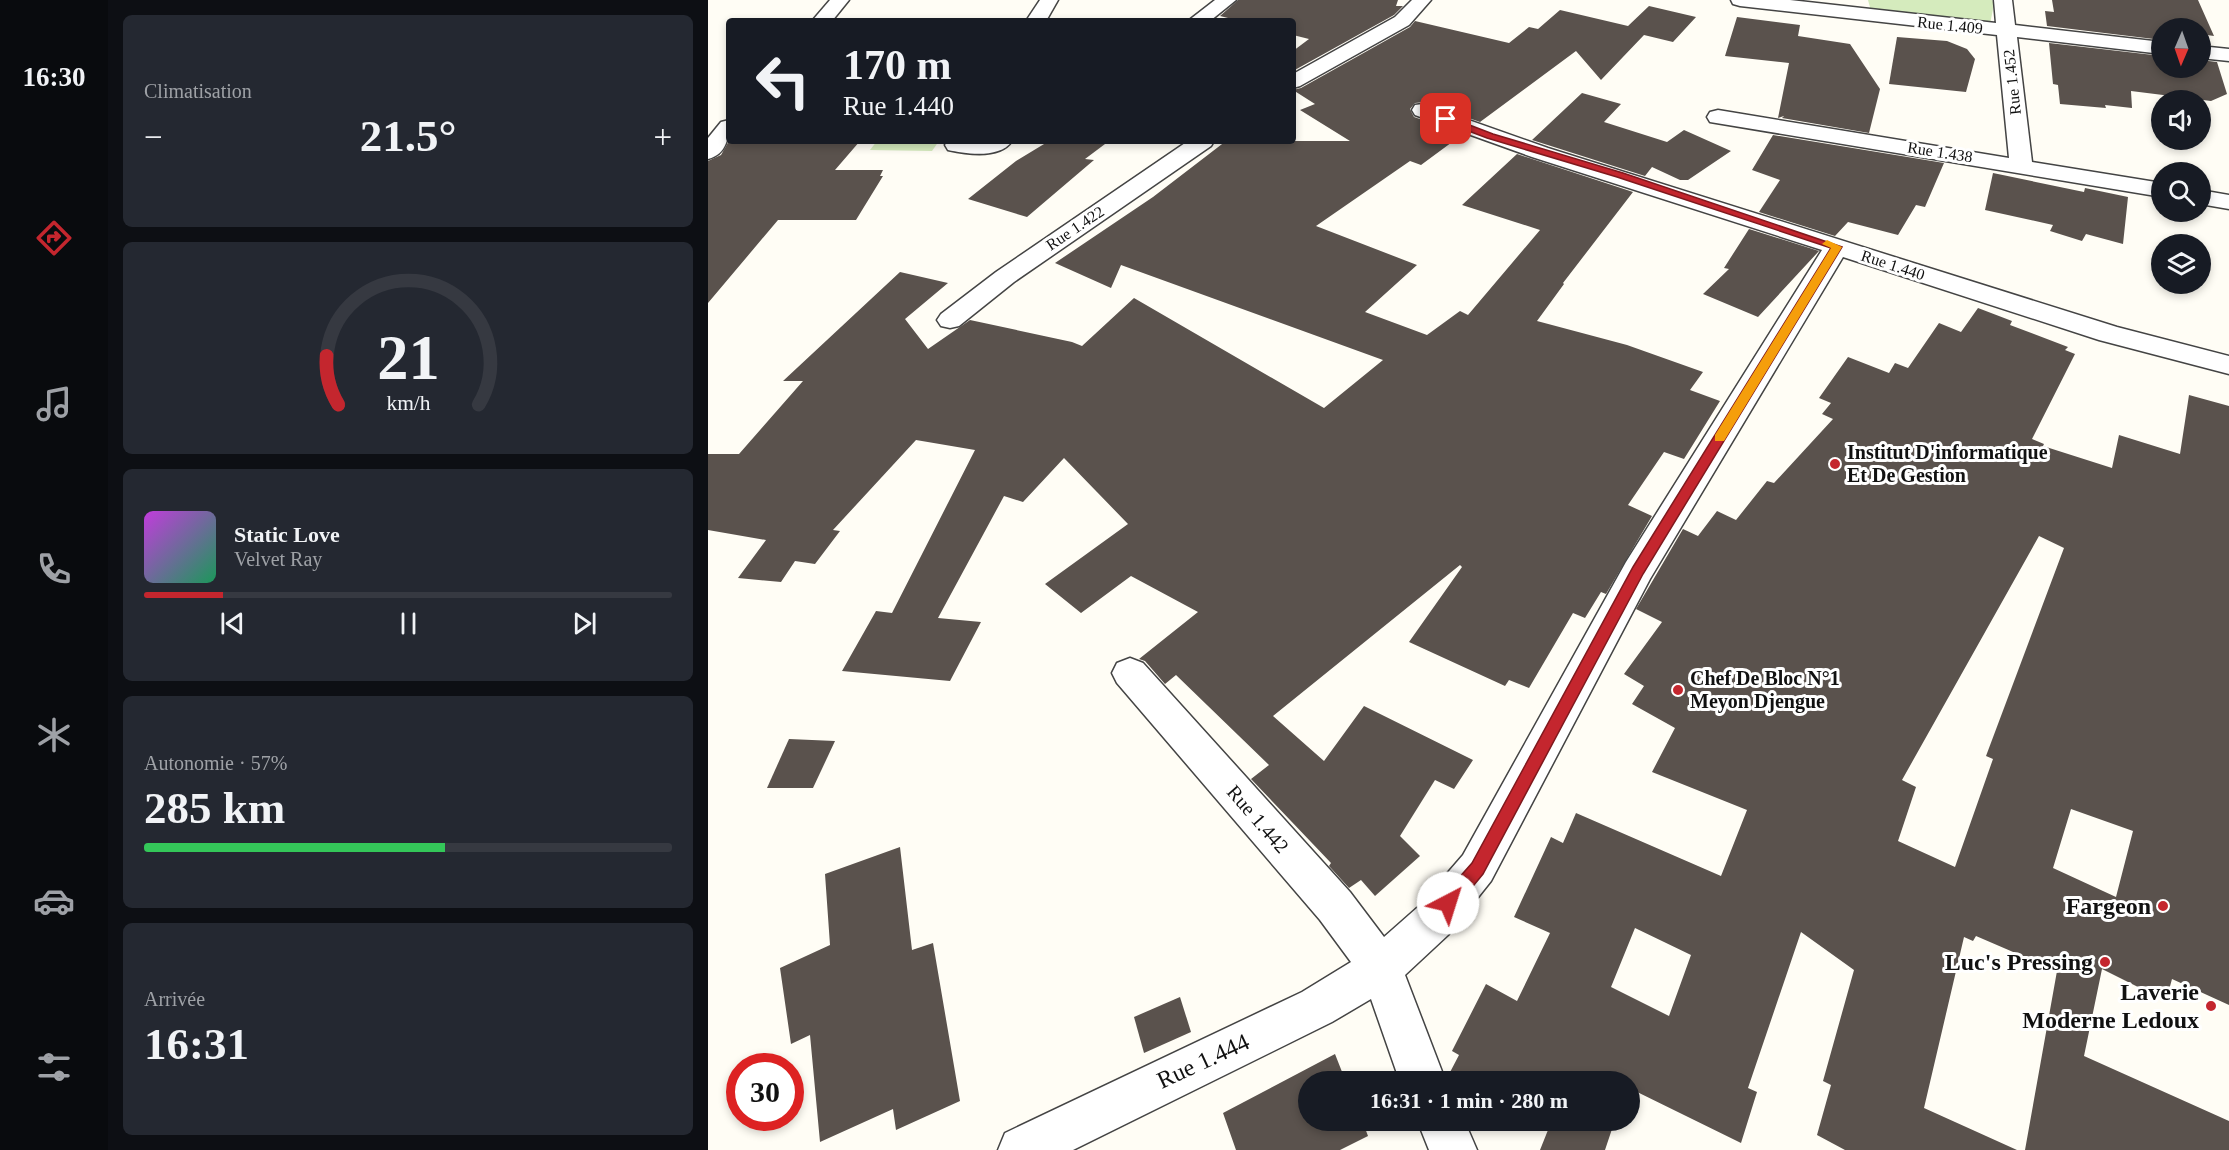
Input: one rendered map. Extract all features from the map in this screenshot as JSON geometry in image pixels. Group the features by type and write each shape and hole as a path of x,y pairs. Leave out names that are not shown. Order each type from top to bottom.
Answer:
{"street":[{"path":"825,18 840,0"},
{"path":"1038,18 1049,0"},
{"path":"1202,18 1227,0"},
{"path":"1296,80 1402,21 1422,0"},
{"name":"Rue 1.409","path":"1740,0 2151,47"},
{"name":"Rue 1.452","path":"2003,0 2021,165"},
{"path":"2211,53 2229,54"},
{"name":"Rue 1.440","path":"1423,110 1490,136 1620,175 2109,334 2229,365"},
{"name":"Rue 1.438","path":"1718,117 2151,188"},
{"path":"708,152 726,131"},
{"path":"969,144 993,146 996,144"},
{"name":"Rue 1.422","path":"950,320 1005,277 1199,144"},
{"path":"2211,199 2229,202"},
{"name":"Rue 1.444","path":"1023,1150 1317,1007 1381,968 1433,921 1478,868 1638,571 1837,247"},
{"name":"Rue 1.442","path":"1130,673 1335,906 1381,968 1419,1071"},
{"path":"1445,1131 1453,1150"}],"green space":[{"path":"1868,0 1992,0 1994,4 1990,24 1871,11"},
{"path":"875,144 937,144 932,151 870,150"}],"building":[{"path":"1238,0 1398,0 1396,6 1403,6 1394,15 1296,69 1296,49 1309,39 1296,36 1296,18 1220,16"},
{"path":"2052,0 2198,0 2206,18 2151,18 2151,39 2047,26 2045,11 2054,12"},
{"path":"1649,6 1696,17 1673,42 1644,35 1601,80 1576,51 1480,122 1424,102 1415,103 1410,109 1414,117 1463,134 1421,165 1410,161 1316,226 1417,265 1365,312 1427,335 1460,311 1468,315 1540,230 1462,205 1517,154 1633,192 1563,283 1537,321 1627,345 1703,372 1690,390 1720,401 1684,459 1664,452 1628,505 1652,516 1606,594 1601,592 1585,618 1573,613 1529,688 1509,680 1505,686 1409,642 1462,567 1460,565 1273,716 1324,761 1364,706 1473,760 1454,789 1435,780 1400,836 1420,856 1375,896 1361,880 1349,888 1329,866 1331,863 1251,779 1269,765 1176,675 1165,684 1145,661 1139,659 1198,612 1131,576 1081,613 1045,584 1128,524 1064,458 1023,502 1004,496 938,618 981,622 950,681 842,671 876,611 892,613 975,450 916,440 833,530 840,531 815,564 795,561 781,582 738,578 766,540 708,530 708,454 739,454 803,381 783,381 900,272 948,283 905,319 928,349 970,320 1082,346 1134,298 1324,408 1383,360 1121,265 1111,288 1055,263 1153,197 1222,144 1350,141 1300,110 1315,104 1296,92 1296,89 1410,27 1415,21 1509,43 1529,27 1538,29 1560,10 1628,26"},
{"path":"1737,17 1800,25 1798,36 1850,44 1880,89 1869,133 1782,118 1784,116 1778,118 1789,63 1725,56"},
{"path":"1897,37 1947,41 1967,49 1975,59 1966,92 1889,84"},
{"path":"2049,43 2151,55 2151,78 2211,78 2211,61 2217,62 2227,94 2211,101 2211,90 2151,90 2151,94 2131,91 2132,108 2105,105 2106,108 2060,104 2058,85 2053,84"},
{"path":"1582,93 1621,104 1604,122 1667,142 1684,130 1731,151 1688,180 1680,180 1652,167 1645,176 1532,140"},
{"path":"1773,135 1944,163 1925,207 1916,205 1898,235 1848,222 1835,236 1759,212 1780,180 1752,170"},
{"path":"727,144 857,144 835,170 883,170 880,176 883,176 856,220 778,220 708,303 708,161 721,155"},
{"path":"1044,144 1105,144 1085,159 1094,160 1027,217 968,199 1016,161"},
{"path":"1993,173 2084,192 2085,188 2128,197 2123,244 2086,234 2082,241 2050,231 2053,225 1985,210"},
{"path":"1749,229 1819,251 1758,317 1703,294 1729,269 1724,268"},
{"path":"1978,308 2012,321 2010,325 2068,347 2065,350 2075,354 2032,439 2044,444 2043,446 2112,468 2119,435 2180,454 2189,395 2229,406 2229,1005 2172,979 2166,1001 2102,969 2084,1056 2229,1121 2229,1150 2025,1150 2057,971 1976,936 1973,941 1964,937 1924,1108 2017,1150 1845,1150 1817,1135 1831,1085 1823,1081 1854,970 1801,932 1748,1088 1757,1092 1741,1143 1640,1093 1640,1071 1451,1071 1459,1055 1452,1051 1486,984 1517,1001 1550,933 1514,917 1551,837 1563,843 1576,813 1721,876 1747,810 1652,772 1675,728 1632,704 1644,686 1624,674 1662,622 1636,609 1683,529 1698,536 1717,511 1736,520 1767,481 1774,483 1833,419 1822,414 1831,403 1819,398 1848,357 1889,373 1895,363 1908,368 1939,323 1961,332","holes":["2039,536 2064,548 1986,756 1993,759 1955,867 1898,841 1916,787 1902,780","2071,809 2133,831 2116,897 2053,868","1635,928 1691,955 1669,1016 1611,987"]},
{"path":"789,739 835,741 813,788 767,788"},
{"path":"900,847 912,950 933,943 960,1101 896,1130 893,1109 820,1142 810,1035 791,1044 780,968 830,945 825,874"},
{"path":"1180,997 1191,1032 1144,1053 1134,1017"},
{"path":"1335,1054 1342,1071 1303,1071"},
{"path":"1298,1073 1298,1131 1366,1131 1368,1136 1340,1150 1236,1150 1223,1113"},
{"path":"1548,1131 1611,1131 1605,1150 1540,1150"}],"slow traffic":[{"path":"1719,438 1837,247 1827,244"}],"place":[{"name":"Institut D'informatique Et De Gestion","path":"1835,464"},
{"name":"Chef De Bloc N°1 Meyon Djengue","path":"1678,690"},
{"name":"Fargeon","path":"2163,906"},
{"name":"Luc's Pressing","path":"2105,962"},
{"name":"Laverie Moderne Ledoux","path":"2211,1006"}],"route":[{"path":"1446,119 1557,158 1620,175 1837,247 1638,571 1478,868 1448,903"}]}
